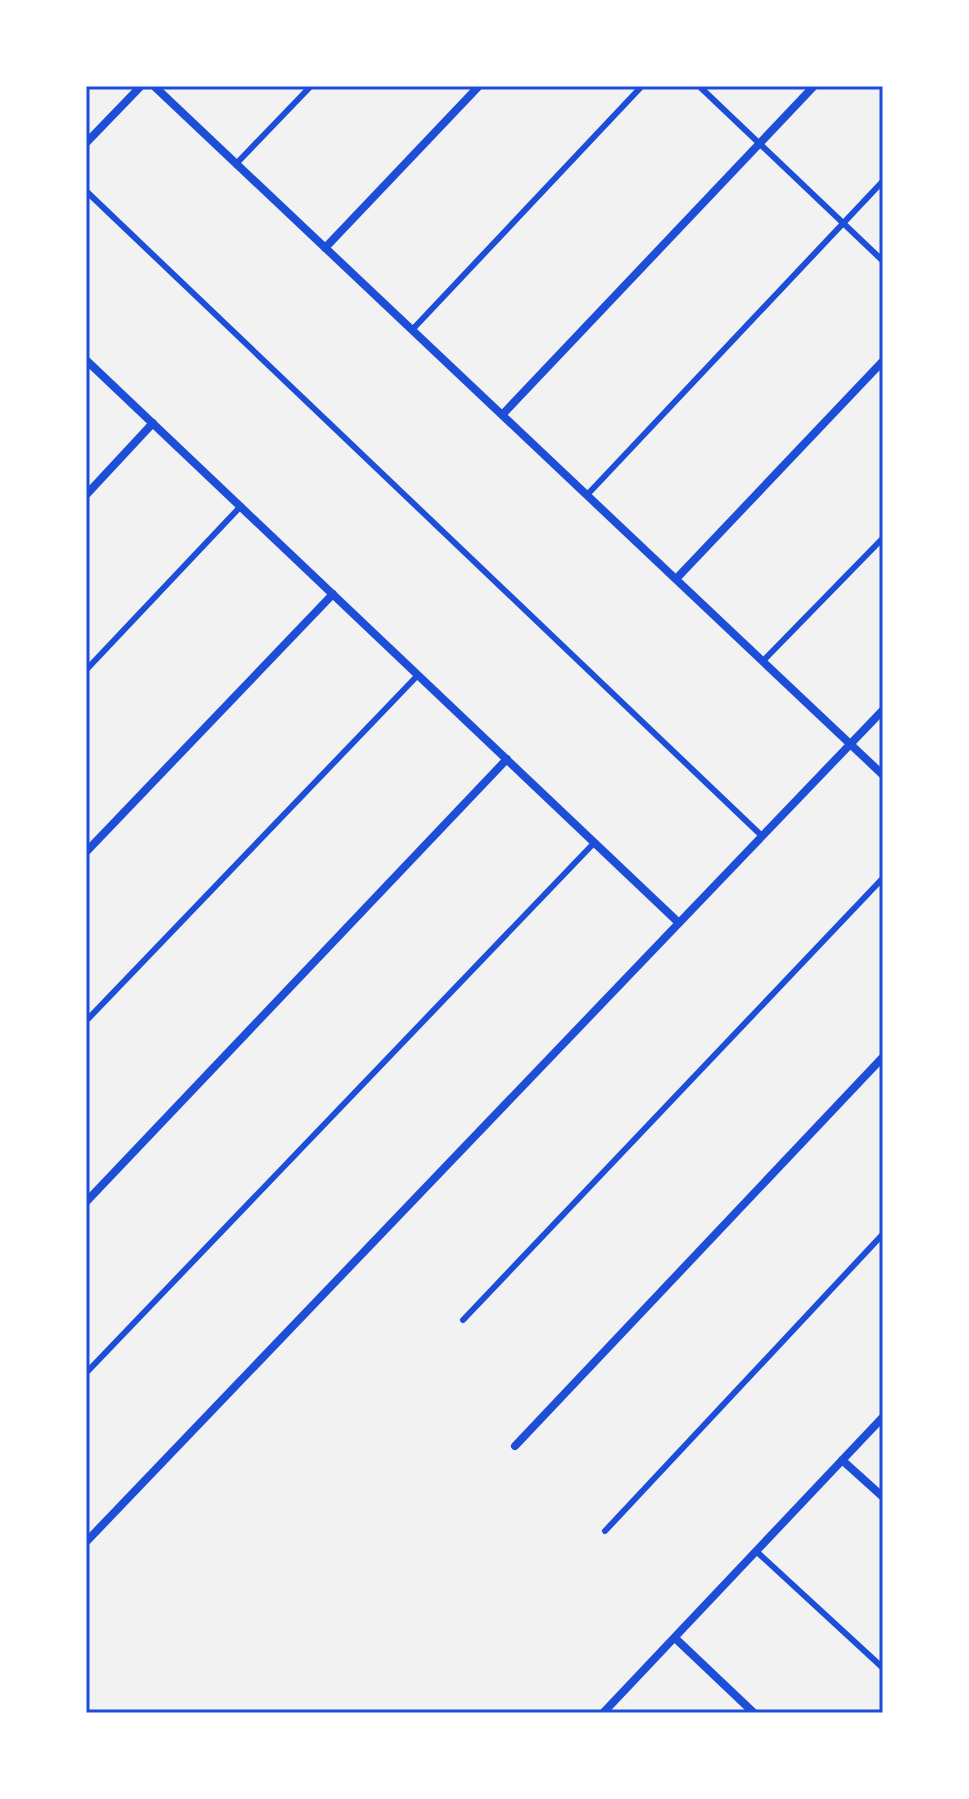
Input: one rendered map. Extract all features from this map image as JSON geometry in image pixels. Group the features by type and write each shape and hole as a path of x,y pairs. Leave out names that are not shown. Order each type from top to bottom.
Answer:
{"street":[{"path":"86,143 141,86"},
{"path":"154,86 883,775"},
{"path":"325,248 479,86"},
{"path":"502,415 814,86"},
{"path":"86,360 679,923"},
{"path":"676,579 883,361"},
{"path":"86,495 153,423"},
{"path":"86,852 333,594"},
{"path":"86,1542 883,710"},
{"path":"86,1202 507,759"},
{"path":"515,1446 883,1057"},
{"path":"603,1713 883,1417"},
{"path":"842,1460 883,1497"},
{"path":"675,1638 754,1713"}],"lane":[{"path":"236,164 311,86"},
{"path":"412,330 642,86"},
{"path":"699,86 883,261"},
{"path":"587,495 883,181"},
{"path":"86,191 762,836"},
{"path":"86,670 241,506"},
{"path":"763,661 883,538"},
{"path":"86,1021 418,675"},
{"path":"86,1373 594,843"},
{"path":"463,1320 883,878"},
{"path":"605,1531 883,1234"},
{"path":"756,1551 883,1668"}]}
